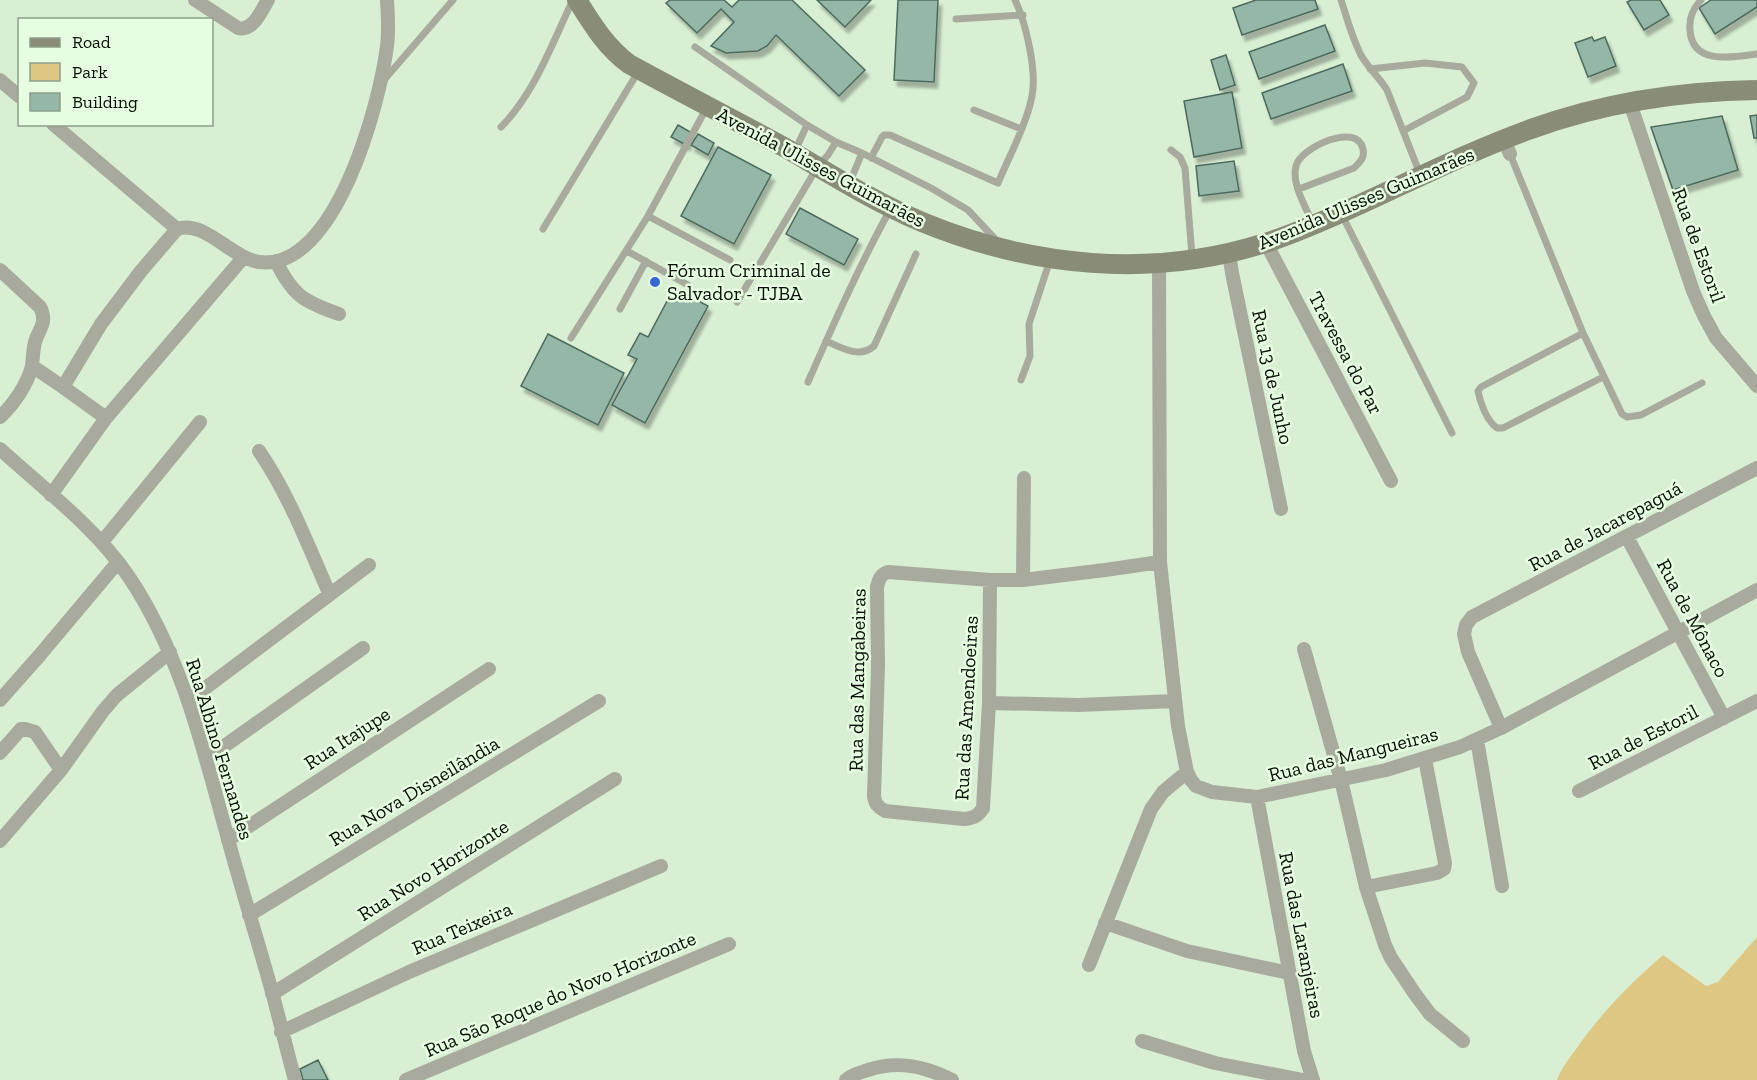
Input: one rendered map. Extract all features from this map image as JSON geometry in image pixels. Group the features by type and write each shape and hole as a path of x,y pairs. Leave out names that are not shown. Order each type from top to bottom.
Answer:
{"main road":[{"name":"Avenida Ulisses Guimarães","path":"575,0 610,49 619,57 891,208 921,222 1005,250 1050,260 1097,264 1159,263 1229,253 1266,243 1313,224 1344,218 1421,177 1507,147 1561,120 1630,103 1700,93 1757,90"}],"street":[{"path":"195,0 243,30 250,27 268,0"},
{"path":"63,387 101,324 141,271 177,230 185,227 200,230 243,258 260,262 276,261 293,254 320,230 349,180 362,148 387,46 389,24 387,0"},
{"path":"0,80 18,94"},
{"name":"Rua de Estoril","path":"1630,103 1693,291 1704,316 1716,338 1757,386"},
{"path":"55,126 177,230"},
{"name":"Travessa do Par","path":"1266,243 1391,481"},
{"name":"Rua 13 de Junho","path":"1229,253 1281,509"},
{"path":"51,495 106,418 243,258"},
{"path":"276,261 285,280 300,296 339,314"},
{"path":"1089,965 1151,808 1163,792 1187,772 1178,726 1160,562 1159,263"},
{"path":"0,270 40,307 44,320 34,345 32,366 23,387 12,406 0,417"},
{"path":"32,366 106,418"},
{"path":"102,542 200,422"},
{"name":"Rua Albino Fernandes","path":"0,449 102,542 142,598 170,652 206,759 295,1080"},
{"path":"259,452 272,471 296,518 329,593"},
{"name":"Rua de Jacarepaguá","path":"1501,728 1468,652 1464,634 1466,625 1472,617 1757,468"},
{"path":"1023,579 1024,478"},
{"name":"Rua de Mônaco","path":"1627,537 1724,718"},
{"path":"0,700 117,562"},
{"name":"Rua das Mangabeiras","path":"885,811 878,807 874,796 878,587 882,574 888,572 990,580 1023,579 1160,562"},
{"path":"188,701 369,565"},
{"name":"Rua das Amendoeiras","path":"885,811 964,819 979,814 983,808 989,702 990,580"},
{"name":"Rua das Mangueiras","path":"1187,772 1196,786 1203,789 1257,797 1386,770 1425,759 1477,740 1501,728 1757,590"},
{"path":"206,759 363,648"},
{"path":"1304,649 1341,780 1366,887 1385,945 1430,1014 1463,1041"},
{"path":"0,841 61,770 117,695 170,652"},
{"name":"Rua Itajupe","path":"228,840 489,669"},
{"path":"989,702 1079,705 1175,700"},
{"name":"Rua Nova Disneilândia","path":"249,915 599,701"},
{"name":"Rua de Estoril","path":"1579,790 1757,701"},
{"path":"0,753 21,729 30,730 35,732 61,770"},
{"path":"1477,740 1502,886"},
{"path":"1366,887 1437,873 1444,869 1445,863 1425,759"},
{"name":"Rua Novo Horizonte","path":"272,994 615,779"},
{"name":"Rua das Laranjeiras","path":"1257,797 1304,1051 1313,1080"},
{"name":"Rua Teixeira","path":"281,1032 409,972 661,866"},
{"path":"1105,923 1187,951 1289,973"},
{"name":"Rua São Roque do Novo Horizonte","path":"406,1080 729,944"},
{"path":"1142,1041 1262,1076 1303,1080"},
{"path":"846,1080 850,1076 882,1066 904,1064 938,1072 952,1080"}],"lane":[{"path":"379,86 453,0"},
{"path":"501,127 527,96 575,0"},
{"path":"872,158 882,137 890,135 998,183 1021,129 1032,97 1034,80 1023,15 1015,0"},
{"path":"1341,0 1361,56 1387,90 1421,177"},
{"path":"1701,0 1692,10 1690,21 1692,41 1698,49 1706,55 1715,57 1727,58 1757,54"},
{"path":"956,19 1023,15"},
{"path":"694,47 807,125 836,142 931,188 968,210 1005,250"},
{"path":"1370,69 1425,63 1462,67 1474,83 1467,97 1403,131"},
{"path":"543,229 639,70"},
{"path":"571,338 648,216 707,107"},
{"path":"974,110 1021,129"},
{"path":"794,153 807,125"},
{"path":"1299,189 1354,168 1365,154 1362,144 1356,138 1348,136 1337,138 1300,157 1296,165 1296,181 1299,189 1313,224"},
{"path":"737,302 818,166 836,142"},
{"path":"1507,147 1583,333 1622,414 1628,417 1641,415 1702,383"},
{"path":"1171,150 1180,157 1185,168 1192,260"},
{"path":"849,184 862,153"},
{"path":"808,382 891,208"},
{"path":"648,216 730,260"},
{"path":"1344,218 1452,433"},
{"path":"627,251 688,285"},
{"path":"826,341 858,353 868,351 874,346 916,254"},
{"path":"1021,380 1030,356 1029,324 1050,260"},
{"path":"620,309 646,261"},
{"path":"1583,333 1481,387 1478,391 1479,397 1491,424 1497,428 1503,428 1603,377"}],"green space":[{"path":"1757,937 1757,1080 1557,1080 1567,1062 1604,1013 1663,955 1706,986 1718,982"}],"building":[{"path":"670,0 724,0 732,7 739,0 792,0 865,70 839,96 776,35 767,46 758,51 726,53 711,46 734,22 721,9 697,33 666,3"},
{"path":"817,0 871,0 845,27"},
{"path":"898,0 938,0 934,82 894,80"},
{"path":"1256,0 1315,0 1318,9 1242,35 1233,8"},
{"path":"1660,0 1669,15 1644,30 1627,2"},
{"path":"1711,0 1757,0 1757,7 1715,34 1699,8"},
{"path":"1325,25 1335,51 1259,79 1249,52"},
{"path":"1592,37 1594,41 1605,37 1616,66 1588,77 1575,43"},
{"path":"1226,55 1235,85 1220,90 1211,60"},
{"path":"1343,64 1352,91 1271,119 1262,93"},
{"path":"1232,92 1242,148 1194,157 1184,101"},
{"path":"1757,115 1757,138 1754,138 1750,116"},
{"path":"1722,116 1738,170 1673,190 1651,127"},
{"path":"678,125 692,133 686,145 671,137"},
{"path":"698,134 714,143 708,155 691,145"},
{"path":"718,147 771,175 734,244 681,216"},
{"path":"1234,161 1239,191 1199,196 1196,166"},
{"path":"800,208 858,239 844,265 786,234"},
{"path":"674,288 708,306 645,423 612,405 637,359 628,355 640,333 648,337"},
{"path":"548,334 624,373 598,425 521,386"},
{"path":"318,1060 328,1080 303,1080 300,1069"}],"place":[{"name":"Fórum Criminal de Salvador - TJBA","path":"655,282"}]}
